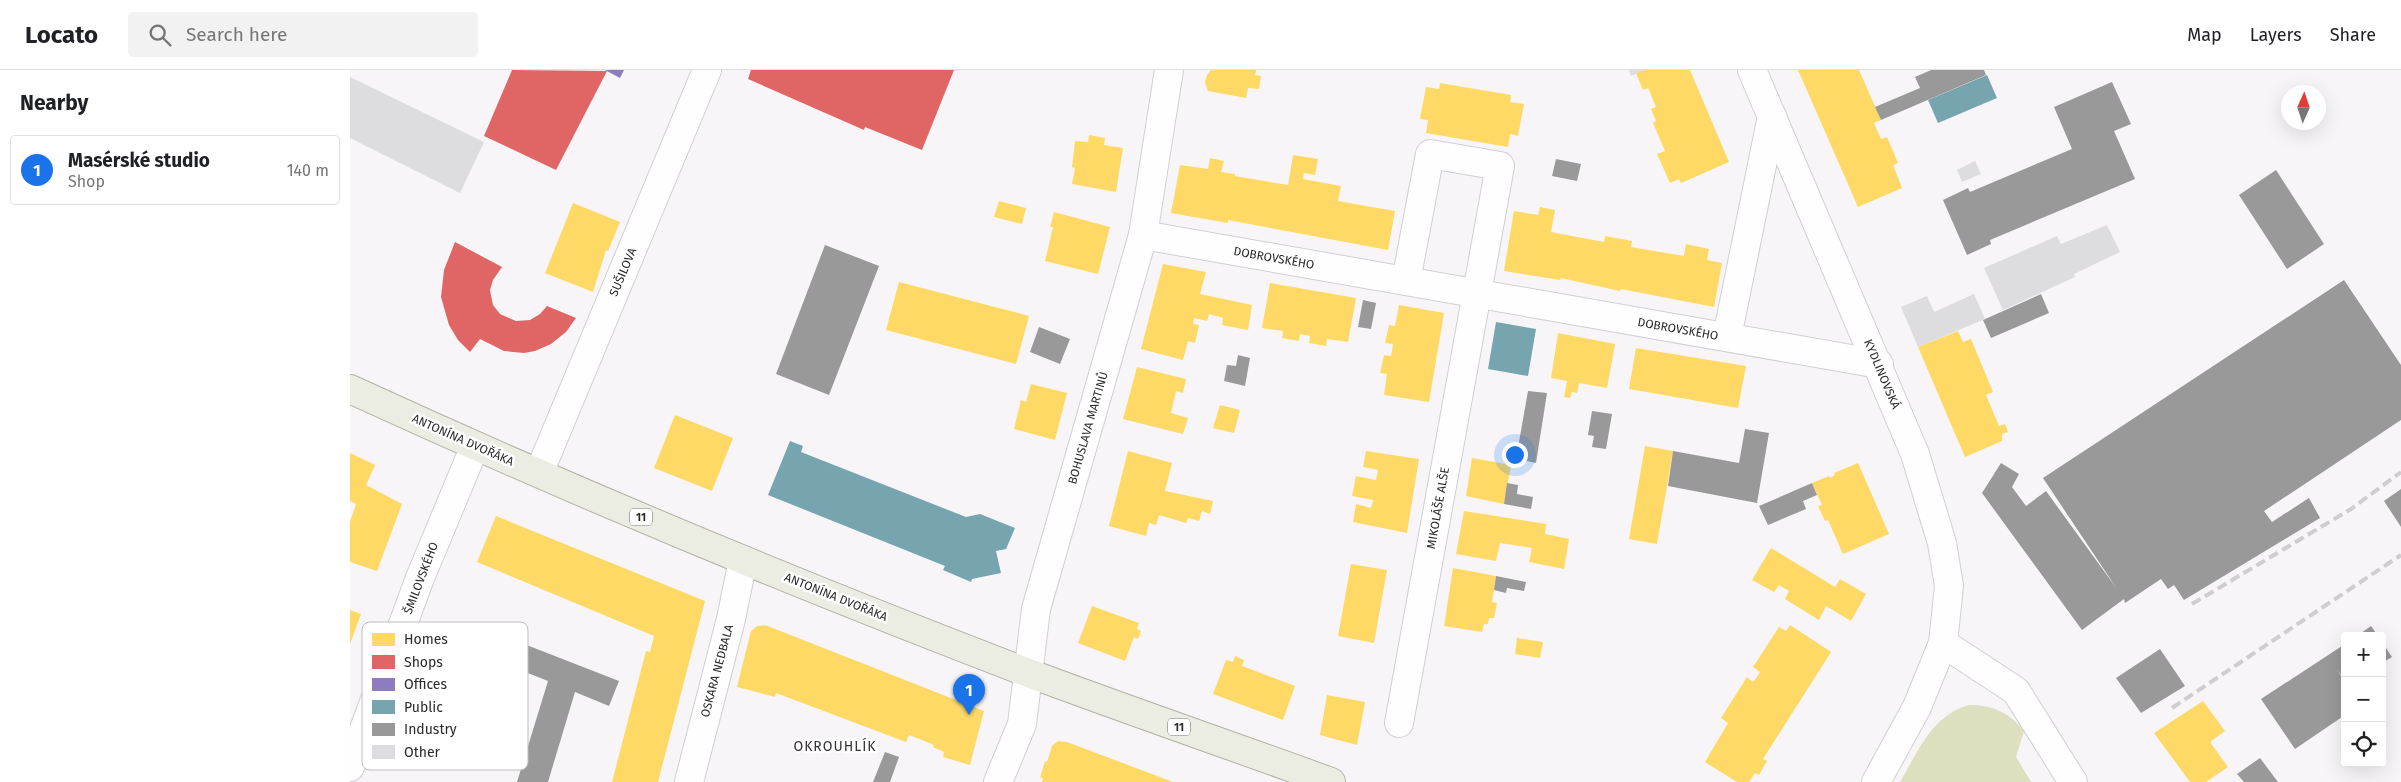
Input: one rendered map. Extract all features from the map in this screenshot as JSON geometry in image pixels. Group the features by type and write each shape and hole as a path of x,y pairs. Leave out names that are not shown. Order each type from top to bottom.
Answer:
{"main road":[{"name":"ANTONÍNA DVOŘÁKA","path":"350,389 475,446 743,560 1028,672 1331,782"}],"street":[{"name":"SUŠILOVA","path":"540,474 707,70"},
{"name":"BOHUSLAVA MARTINŮ","path":"998,782 1020,730 1036,609 1143,235 1169,70"},
{"name":"KYDLINOVSKÁ","path":"1752,70 1916,454 1942,543 1949,586 1944,643 1917,707 1876,782"},
{"path":"1727,338 1772,116"},
{"path":"1406,281 1430,154 1500,166 1478,294"},
{"name":"DOBROVSKÉHO","path":"1143,235 1878,364"},
{"name":"MIKOLÁŠE ALŠE","path":"1399,723 1478,294"},
{"name":"ŠMILOVSKÉHO","path":"404,622 475,446"},
{"name":"OSKARA NEDBALA","path":"688,782 731,619 743,560"},
{"path":"1944,643 2016,692 2073,782"},
{"name":"ŠMILOVSKÉHO","path":"350,767 362,735"}],"green space":[{"path":"1969,705 1985,706 2000,711 2013,719 2024,731 2016,757 2031,782 1900,782 1927,736 1945,717"}],"building: Homes":[{"path":"1211,70 1256,70 1255,75 1261,76 1259,89 1248,88 1246,98 1208,91 1205,82"},
{"path":"1643,70 1690,70 1729,162 1681,183 1679,179 1670,183 1657,154 1665,151 1653,123 1656,121 1651,109 1656,107 1648,88 1643,90 1636,73"},
{"path":"1798,70 1859,70 1881,120 1874,123 1881,139 1887,137 1898,163 1893,165 1902,188 1858,207"},
{"path":"1440,83 1511,95 1510,102 1524,104 1518,136 1510,134 1508,147 1426,133 1428,120 1420,119 1426,87 1439,89"},
{"path":"1089,135 1105,138 1104,145 1123,148 1116,192 1072,184 1075,168 1072,167 1075,141 1088,142"},
{"path":"1293,155 1318,159 1315,175 1304,173 1303,179 1341,186 1338,201 1395,211 1388,250 1228,220 1228,223 1171,213 1180,165 1208,169 1210,158 1224,161 1221,172 1288,185"},
{"path":"999,201 1026,208 1022,224 994,217"},
{"path":"573,203 620,222 608,251 606,250 593,292 545,273"},
{"path":"1540,207 1555,210 1551,232 1604,242 1605,236 1632,241 1631,247 1684,256 1686,244 1709,249 1707,260 1722,263 1714,307 1621,289 1620,291 1561,278 1560,280 1504,271 1514,211 1538,215"},
{"path":"1054,212 1110,227 1098,274 1045,261 1053,227 1050,227"},
{"path":"1163,264 1206,272 1200,294 1252,305 1248,330 1222,325 1223,318 1209,314 1207,321 1194,318 1193,324 1199,325 1195,343 1188,341 1183,360 1141,349"},
{"path":"899,282 1029,316 1016,364 886,330"},
{"path":"1270,283 1356,298 1348,342 1327,339 1326,346 1309,343 1310,336 1300,334 1299,341 1282,338 1283,331 1262,328"},
{"path":"1399,305 1444,313 1429,402 1384,395 1387,374 1380,373 1384,355 1391,356 1393,344 1385,343 1389,325 1395,326"},
{"path":"1958,331 1963,342 1971,339 1993,392 1986,395 1999,426 2005,424 2008,432 2002,434 2002,441 1965,457 1918,347"},
{"path":"1558,333 1615,344 1607,388 1579,383 1577,393 1572,392 1570,398 1564,397 1567,381 1551,378"},
{"path":"1636,348 1746,366 1738,408 1629,389"},
{"path":"1137,367 1186,379 1183,393 1176,391 1171,413 1188,418 1183,434 1123,419"},
{"path":"1031,384 1067,393 1055,440 1014,429 1021,400 1026,402"},
{"path":"1220,405 1240,410 1234,433 1213,428"},
{"path":"675,415 733,438 712,491 654,468"},
{"path":"1645,446 1673,451 1657,544 1629,539"},
{"path":"1128,451 1172,463 1165,491 1213,501 1210,514 1202,511 1199,521 1188,518 1186,523 1159,515 1156,525 1149,523 1146,536 1109,526"},
{"path":"1366,451 1419,459 1407,533 1353,522 1356,504 1371,508 1373,500 1352,496 1356,476 1376,480 1378,470 1363,467"},
{"path":"350,453 375,465 366,485 402,504 377,571 350,562 350,522 356,504 350,501"},
{"path":"1472,458 1511,465 1504,504 1466,496"},
{"path":"1858,463 1889,534 1843,554 1828,520 1825,521 1818,506 1822,505 1812,483 1829,476 1830,478 1835,475 1834,473"},
{"path":"1464,511 1546,524 1545,534 1569,539 1564,569 1529,562 1532,548 1500,543 1496,561 1456,554"},
{"path":"496,516 705,601 658,782 612,782 646,651 650,652 654,636 477,562"},
{"path":"1771,548 1835,587 1840,579 1866,594 1851,621 1826,606 1819,620 1785,599 1789,591 1779,585 1774,592 1752,580"},
{"path":"1351,564 1387,570 1374,643 1338,636"},
{"path":"1453,568 1496,576 1492,602 1497,603 1494,618 1489,618 1488,624 1484,624 1482,632 1444,626"},
{"path":"1092,606 1139,623 1137,629 1141,631 1138,639 1134,637 1125,661 1078,643"},
{"path":"350,610 361,614 350,644"},
{"path":"765,625 984,711 970,765 943,757 944,752 933,747 934,745 909,735 906,742 776,693 775,697 737,687 751,631 757,626"},
{"path":"1790,625 1831,652 1763,759 1767,761 1759,775 1755,773 1749,782 1737,782 1705,762 1728,723 1721,718 1747,677 1753,682 1757,677 1760,672 1753,667 1779,627 1786,631"},
{"path":"1517,638 1543,642 1540,658 1515,654"},
{"path":"1235,656 1244,660 1242,666 1295,686 1283,720 1213,694 1226,660 1233,662"},
{"path":"1327,695 1365,702 1357,745 1320,735"},
{"path":"2203,701 2225,731 2210,742 2228,767 2206,782 2190,782 2154,733"},
{"path":"1058,741 1067,742 1173,782 1042,782 1043,778 1040,778 1045,761 1047,762 1052,746"}],"building: Shops":[{"path":"512,70 607,71 556,170 484,136"},
{"path":"751,70 954,70 922,150 865,127 864,130 748,79"},
{"path":"455,242 502,267 493,280 490,290 493,305 500,314 516,321 530,320 540,314 547,306 576,318 566,332 551,344 535,351 524,353 504,351 480,339 470,352 458,340 449,325 441,297 444,270"}],"building: Offices":[{"path":"605,70 624,70 620,78"}],"building: Public":[{"path":"1987,75 1997,98 1938,123 1928,100"},
{"path":"1496,322 1536,329 1528,376 1488,369"},
{"path":"790,441 803,446 801,452 966,517 980,514 1015,528 1006,549 996,551 1001,573 972,579 971,582 943,570 945,566 768,495"}],"building: Industry":[{"path":"1931,70 1984,70 1986,75 1881,120 1875,107 1920,88 1915,77"},
{"path":"2112,82 2131,124 2114,131 2135,179 1990,240 1991,244 1967,255 1943,200 1968,188 1970,192 2072,149 2054,107"},
{"path":"1556,159 1581,164 1577,181 1552,176"},
{"path":"2276,170 2324,244 2287,269 2239,195"},
{"path":"825,245 879,266 829,395 776,374"},
{"path":"2344,280 2401,365 2401,420 2264,511 2272,522 2309,498 2320,518 2184,600 2174,585 2168,589 2161,579 2125,603 2124,599 2082,630 1982,493 2001,463 2019,474 2012,487 2026,506 2046,491 2117,589 2043,478"},
{"path":"2041,294 2049,313 1991,338 1983,320"},
{"path":"1363,300 1376,303 1371,329 1358,327"},
{"path":"1039,327 1070,339 1060,364 1030,352"},
{"path":"1238,355 1250,358 1245,386 1224,381 1227,365 1236,366"},
{"path":"1528,391 1547,393 1536,463 1516,459"},
{"path":"1592,411 1612,414 1606,449 1592,447 1594,436 1588,435"},
{"path":"1745,429 1769,433 1757,503 1668,486 1673,451 1739,463"},
{"path":"1507,483 1518,485 1517,494 1533,497 1531,509 1504,504"},
{"path":"1812,483 1817,495 1803,501 1806,509 1768,525 1759,506"},
{"path":"2401,489 2401,527 2384,501"},
{"path":"1496,576 1526,582 1524,591 1507,588 1506,593 1494,590"},
{"path":"2371,626 2375,632 2363,632"},
{"path":"528,646 619,681 609,706 575,692 548,782 517,782 521,770 528,770 528,746 548,681 528,673"},
{"path":"2341,647 2341,674 2337,670 2341,676 2341,718 2295,749 2261,699"},
{"path":"2386,648 2392,657 2386,661"},
{"path":"2160,649 2185,686 2141,713 2116,678"},
{"path":"885,752 899,757 890,782 873,782"},
{"path":"2260,758 2278,782 2244,782 2237,774"}],"building: Other":[{"path":"1629,70 1644,70 1631,76"},
{"path":"350,77 484,142 460,193 350,138"},
{"path":"1975,161 1981,174 1962,182 1957,170"},
{"path":"2107,225 2120,252 2074,274 2075,277 2003,310 1984,268 2057,236 2061,244"},
{"path":"1974,294 1985,319 1918,347 1901,307 1927,296 1934,312"}],"railway":[{"path":"2192,604 2351,509 2401,472"},
{"path":"2172,708 2401,555"}],"place":[{"name":"Masérské studio","path":"969,715"}],"district":[{"name":"OKROUHLÍK","path":"835,746"}]}
